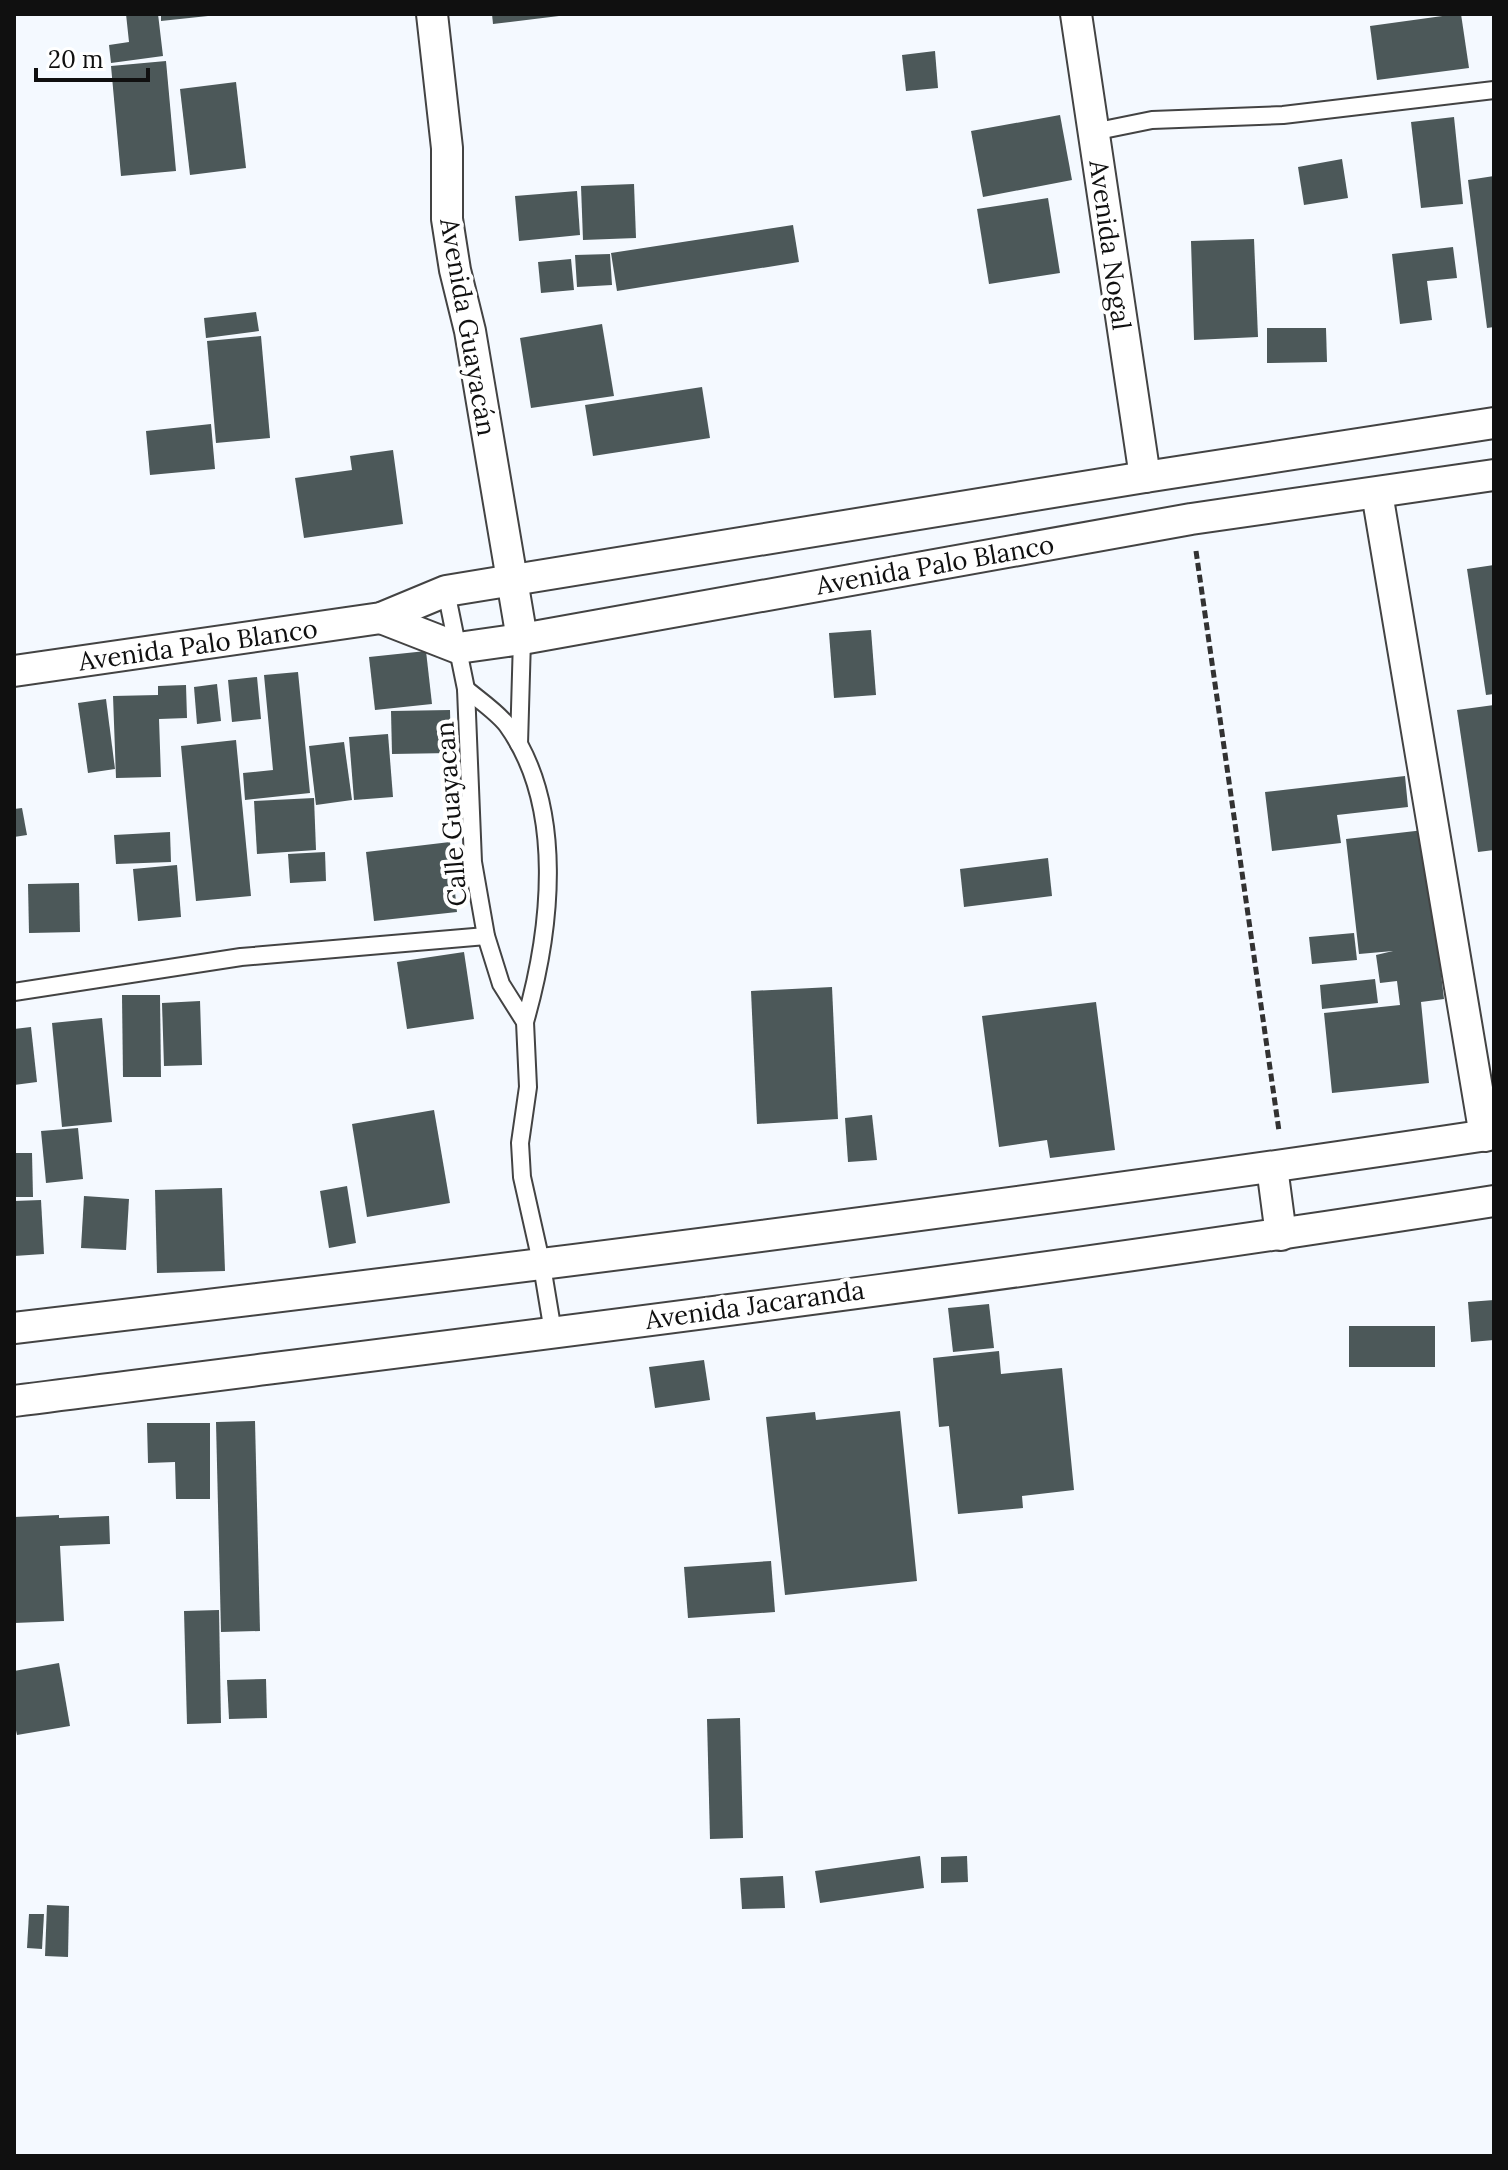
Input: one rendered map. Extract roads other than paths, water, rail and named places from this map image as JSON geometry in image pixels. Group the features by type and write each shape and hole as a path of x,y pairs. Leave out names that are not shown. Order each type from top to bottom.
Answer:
{"street":[{"name":"Avenida Guayacán","path":"432,14 447,148 447,219 455,270 470,331 522,639"},
{"name":"Avenida Nogal","path":"1076,14 1145,477"},
{"name":"Avenida Palo Blanco","path":"14,671 381,618 446,591 1494,423"},
{"name":"Avenida Palo Blanco","path":"381,618 458,648 1191,519 1494,475"},
{"path":"14,1328 542,1266 1490,1135 1377,493"},
{"path":"1272,1167 1281,1235"},
{"name":"Avenida Jacaranda","path":"14,1401 1281,1235 1494,1201"}],"lane":[{"path":"1093,132 1152,120 1297,114 1494,90"},
{"name":"Calle Guayacan","path":"446,591 466,689 473,862 486,936 501,984 525,1022"},
{"path":"519,746 522,639"},
{"name":"Calle Guayacan","path":"466,689 506,723 532,768 547,843 546,919 540,967 525,1022 528,1087 520,1143 522,1177 553,1332"},
{"path":"14,992 241,957 486,936"}]}
